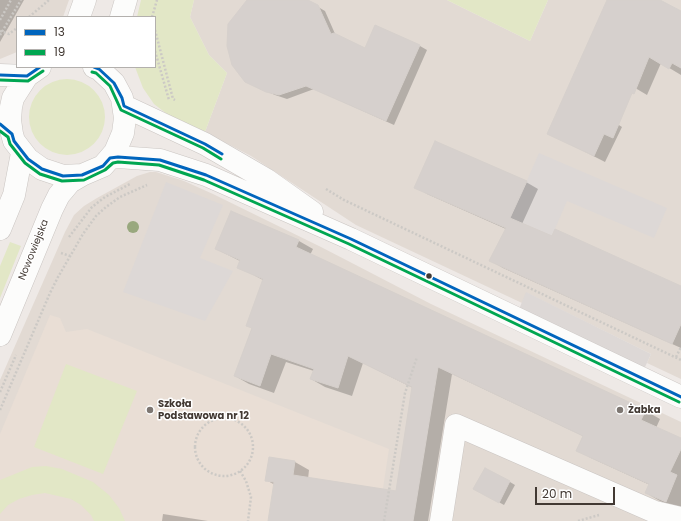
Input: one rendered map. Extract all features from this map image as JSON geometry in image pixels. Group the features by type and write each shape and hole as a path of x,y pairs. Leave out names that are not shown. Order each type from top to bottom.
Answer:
{"street":[{"path":"79,16 85,0"},
{"path":"121,16 126,0"},
{"path":"103,70 114,83 122,98 126,118 123,133 115,152 110,158"},
{"path":"0,74 34,71"},
{"path":"34,71 18,89 11,107 10,120 6,129 22,153 42,169 63,176 82,176"},
{"path":"124,106 205,144 267,180 351,239"},
{"path":"0,229 14,195 22,153"},
{"path":"110,158 118,156 160,160 206,175 351,239 681,397"},
{"name":"Nowowiejska","path":"0,335 59,195 70,182 102,166 110,158"},
{"path":"441,521 456,425 655,512 681,518"}],"path":[{"path":"0,20 11,0"},
{"path":"0,35 20,0"},
{"path":"30,16 49,0"},
{"path":"152,16 156,0"},
{"path":"1,31 9,34 16,29"},
{"path":"156,34 173,99 180,103"},
{"path":"156,54 171,104 182,113 173,130"},
{"path":"66,243 68,238 92,207 105,197 131,183"},
{"path":"0,410 50,293 83,234 96,216 106,207 120,198 153,183"},
{"path":"323,188 344,200 681,360"},
{"path":"59,259 64,248"},
{"path":"676,357 681,347"},
{"path":"0,392 18,348"},
{"path":"384,521 405,394 417,357"},
{"path":"231,418 240,422 247,429 252,438 253,447 251,457 247,465 240,471 231,475 217,474 205,468 199,461 195,443 198,434 204,426 212,420 231,418"},
{"path":"240,471 246,481 251,497 248,521"},
{"path":"578,521 604,514"}],"shaded area":[{"path":"0,0 69,0 63,16 16,16 16,52 0,59"},
{"path":"194,0 447,0 530,41 548,0 681,0 681,379 647,363 651,354 527,293 522,303 356,225 251,156 205,132 227,73 209,55 190,17"},
{"path":"539,153 667,208 654,238 567,201 552,236 494,211 525,185"},
{"path":"150,172 156,172 184,181 213,194 321,247 431,304 681,422 681,521 0,521 0,380 65,232 74,215 84,206 97,198 137,176"},
{"path":"166,182 223,205 200,258 233,271 205,321 123,292"},
{"path":"526,292 651,354 640,378 516,317"},
{"name":"Szkoła Podstawowa nr 12","path":"50,315 60,318 66,332 87,329 389,449 378,521 0,521 0,434"}],"green space":[{"path":"141,0 194,0 190,17 209,55 227,73 205,132 167,114 154,104 143,88 135,68 156,68 156,16 137,16"},
{"path":"447,0 548,0 530,41"},
{"path":"67,79 81,82 94,90 102,103 105,117 102,131 94,144 81,152 67,155 53,152 40,144 32,131 29,117 32,103 40,90 53,82"},
{"path":"10,242 21,246 0,298 0,266"},
{"path":"66,364 137,391 103,474 34,447"},
{"path":"46,466 62,469 93,482 109,495 119,508 125,521 94,521 91,515 81,505 71,499 45,493 19,499 8,505 0,514 0,480 32,467"}],"building":[{"path":"247,0 308,0 318,5 331,34 334,33 365,48 375,25 420,45 386,121 306,86 279,95 266,92 245,82 232,65 227,46 228,24"},
{"path":"607,0 660,0 681,11 681,68 672,63 669,69 649,57 634,94 632,93 613,138 604,134 594,156 547,134"},
{"path":"435,141 527,181 510,218 552,236 555,229 681,286 681,324 672,344 489,261 506,228 414,188"},
{"path":"231,211 299,240 296,247 646,410 641,420 681,438 681,449 670,472 677,475 666,502 645,493 649,484 576,451 583,436 438,367 413,521 268,521 274,482 265,481 269,457 295,461 293,475 396,491 412,387 348,356 338,388 310,379 314,369 271,354 260,386 234,376 252,328 246,326 263,279 237,268 240,260 215,249"},
{"path":"485,468 510,481 499,503 473,489"}],"transit line":[{"name":"13","path":"0,75 27,76 39,68"},
{"name":"13","path":"96,68 114,83 122,98 124,106 205,144 222,154"},
{"name":"19","path":"0,80 28,81 43,71"},
{"name":"19","path":"92,72 96,73 110,86 121,110 203,148 221,159"},
{"name":"13","path":"0,124 12,134 14,141 28,159 42,169 63,176 82,175 103,166 110,158 118,157 160,160 206,175 351,239 681,397"},
{"name":"19","path":"0,131 8,137 10,144 25,163 40,174 62,181 84,180 105,170 113,163 118,162 159,165 204,180 349,244 679,402"}],"place":[{"name":"Szkoła Podstawowa nr 12","path":"150,410"},
{"name":"Żabka","path":"620,410"}]}
